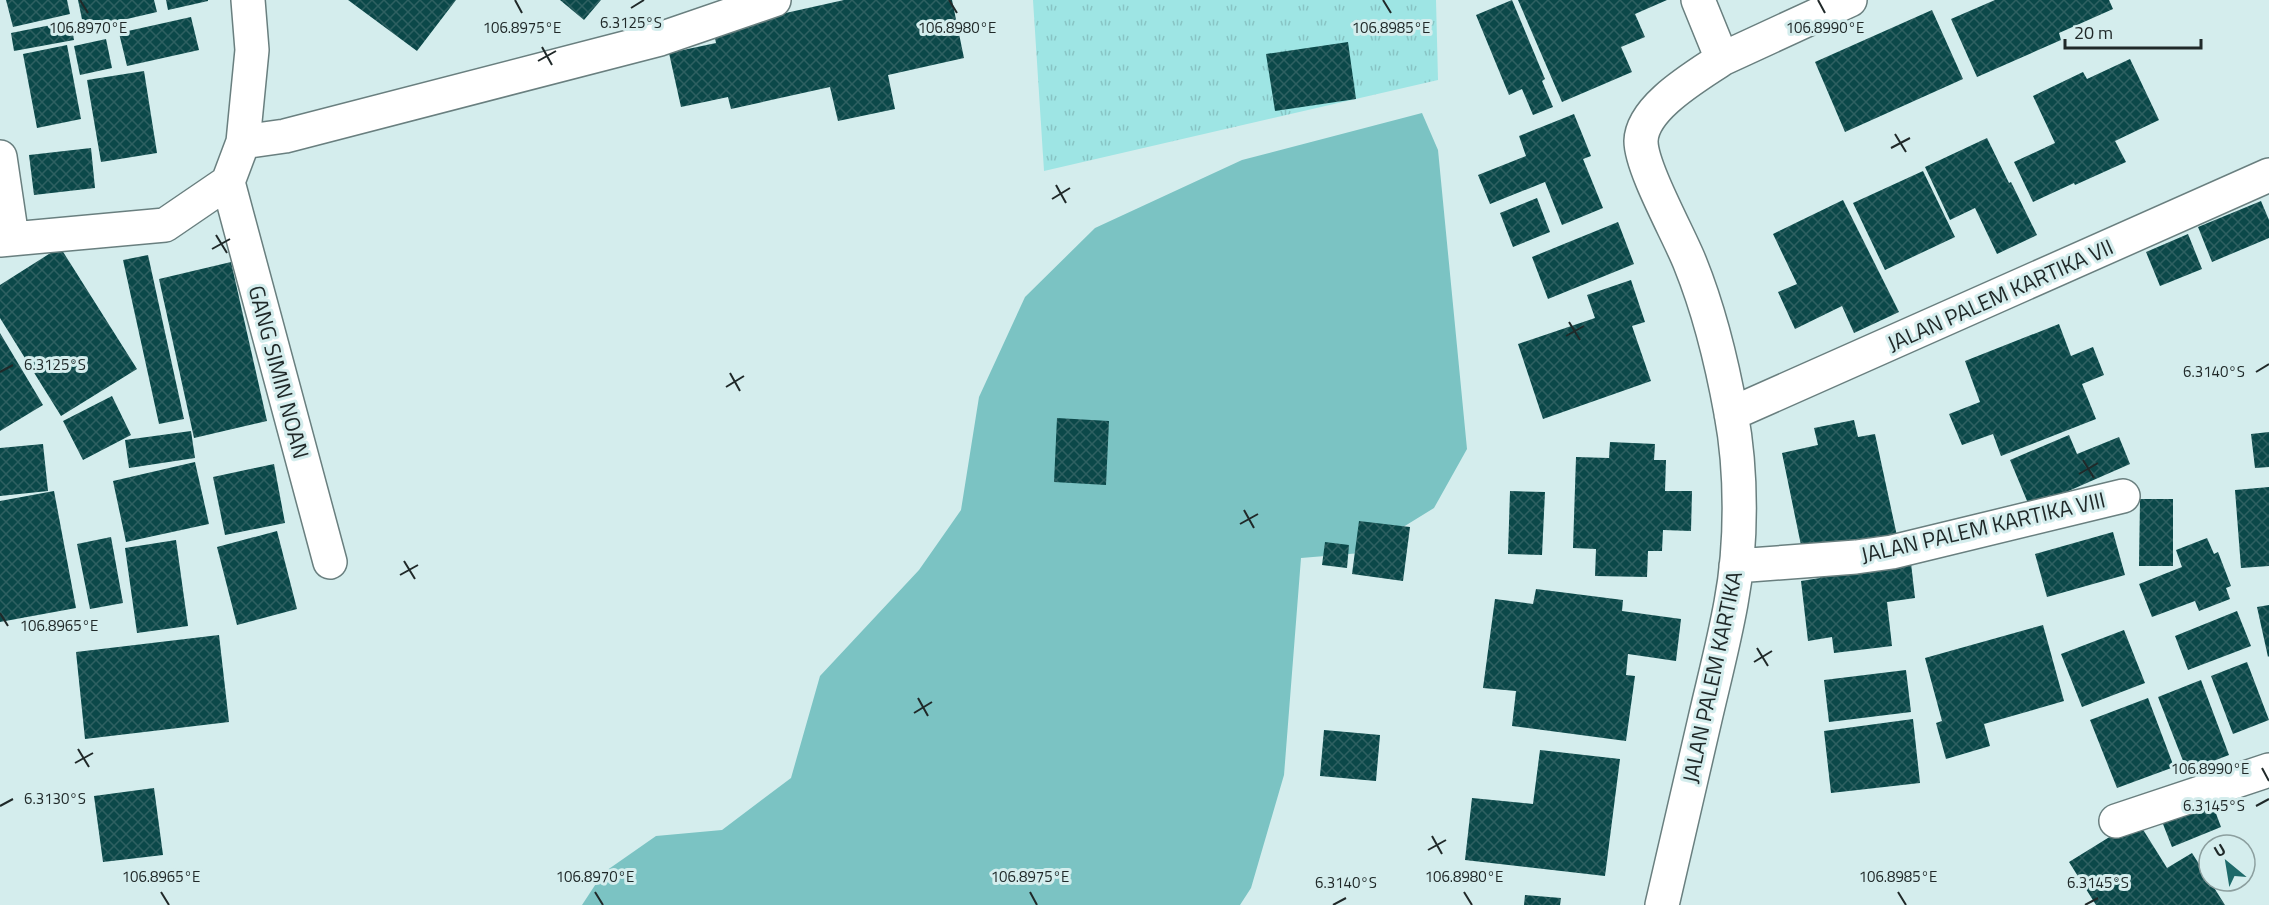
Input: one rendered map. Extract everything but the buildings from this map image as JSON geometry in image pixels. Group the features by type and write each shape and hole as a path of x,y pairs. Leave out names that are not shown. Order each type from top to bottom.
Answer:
{"street":[{"path":"0,157 6,239 165,225 228,182 243,142 252,50 248,0"},
{"path":"243,142 285,136 660,39 774,0"},
{"path":"1698,0 1722,60"},
{"name":"JALAN PALEM KARTIKA","path":"1662,905 1731,603 1736,566 1738,491 1731,414 1708,317 1691,265 1647,166 1641,141 1647,121 1682,86 1722,60 1850,0"},
{"name":"JALAN PALEM KARTIKA VII","path":"1731,414 2269,175"},
{"name":"GANG SIMIN NOAN","path":"228,182 330,562"},
{"name":"JALAN PALEM KARTIKA VIII","path":"1736,566 1892,552 2123,496"},
{"path":"2116,821 2269,770"}],"green space":[{"path":"1033,0 1436,0 1438,80 1044,171"}],"shaded area":[{"path":"1422,113 1438,150 1467,449 1434,508 1361,553 1301,558 1284,775 1251,888 1240,905 582,905 603,873 656,836 722,830 791,778 820,676 919,570 961,510 979,397 1025,297 1095,228 1242,160"}]}
